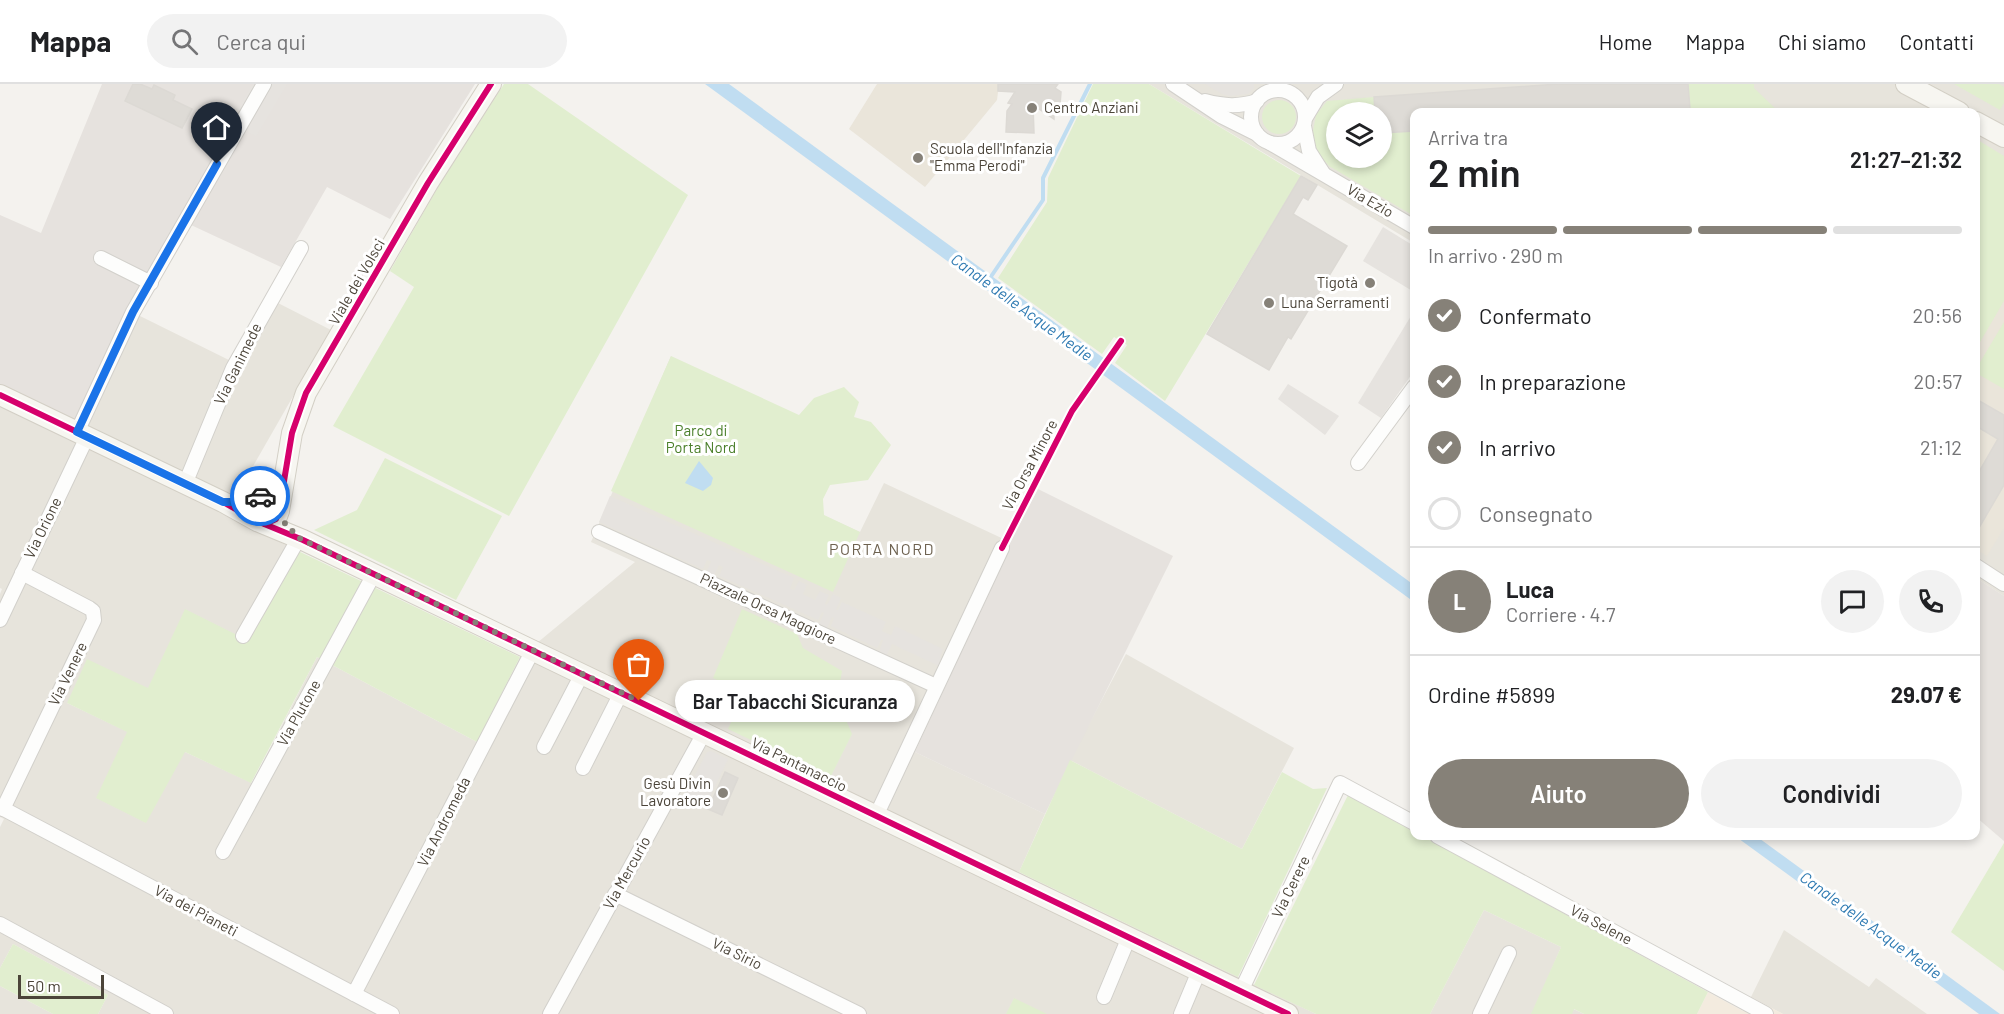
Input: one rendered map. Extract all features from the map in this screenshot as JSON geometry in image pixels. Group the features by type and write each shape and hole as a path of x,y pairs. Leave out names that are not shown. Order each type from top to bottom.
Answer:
{"street":[{"name":"Via Orione","path":"0,620 133,312 264,84"},
{"name":"Viale dei Volsci","path":"265,510 286,474 286,460 295,422 306,393 428,183 491,84"},
{"path":"1173,84 1221,116 1270,143 1278,145 1294,140 1318,97 1335,84"},
{"path":"1198,99 1229,106 1245,105 1257,101 1275,87 1285,91 1335,84"},
{"path":"1913,86 1952,108"},
{"path":"1297,90 1305,110 1305,122"},
{"path":"1257,101 1251,114 1251,121 1257,134"},
{"name":"Via Ezio","path":"1305,122 1309,151 1325,175"},
{"path":"1980,124 2004,137"},
{"name":"Via Ezio","path":"1270,143 1410,225"},
{"name":"Via Ganimede","path":"185,484 233,368 301,248"},
{"path":"101,258 151,283"},
{"path":"1358,463 1410,392"},
{"path":"0,395 223,502 265,510"},
{"name":"Via Pantanaccio","path":"265,510 299,538 1288,1014"},
{"name":"Piazzale Orsa Maggiore","path":"599,532 936,686"},
{"path":"243,636 299,538"},
{"path":"876,816 1002,548"},
{"path":"1980,569 2004,584"},
{"name":"Via Venere","path":"1,808 94,620 94,614 89,608 22,573"},
{"name":"Via Plutone","path":"223,852 374,574"},
{"name":"Via Andromeda","path":"354,994 533,650"},
{"path":"544,747 582,674"},
{"path":"583,768 621,693"},
{"name":"Via Mercurio","path":"550,1014 704,733"},
{"name":"Via Cerere","path":"1241,991 1341,783 1410,821"},
{"name":"Via dei Pianeti","path":"1,808 392,1014"},
{"name":"Via Selene","path":"1444,840 1766,1014"},
{"name":"Via Sirio","path":"615,894 859,1014"},
{"path":"0,924 166,1014"},
{"path":"1104,997 1129,937"},
{"path":"1480,1014 1509,953"},
{"path":"1181,1014 1199,971"}],"shaded area":[{"path":"102,84 475,84 390,219 327,187 281,267 191,225 138,315 78,445 0,407 0,215 41,233"},
{"path":"253,84 287,84 256,136 231,122"},
{"name":"Scuola dell'Infanzia \"Emma Perodi\"","path":"877,84 1007,84 1006,92 998,92 997,100 925,187 849,129"},
{"path":"1149,84 2004,84 2004,596 1980,581 1980,108 1410,108 1410,241"},
{"path":"1205,84 1254,84 1254,88 1248,94 1230,96"},
{"path":"1980,141 2004,156 2004,528 1987,556 1980,552"},
{"path":"1383,227 1410,244 1410,290 1363,261"},
{"path":"276,302 331,330 225,515 294,549 245,639 148,689 67,703 128,732 185,752 252,783 317,657 477,742 520,657 635,562 591,542 671,356 746,480 860,532 884,483 1010,542 915,752 1045,814 1019,872 1316,1014 98,1014 108,995 13,944 0,968 0,827 4,819 0,817 0,594 2,589 0,588 0,407 78,444 138,315 241,366"},
{"path":"1410,318 1410,377 1381,418 1358,403"},
{"path":"1288,384 1339,416 1325,435 1278,399"},
{"path":"1038,489 1173,556 1045,814 915,752 1010,542"},
{"path":"610,496 794,578 790,589 794,590 799,581 807,585 803,594 815,600 820,591 829,595 825,604 827,605 833,594 841,598 836,610 842,602 886,622 882,631 891,635 895,626 943,649 940,657 943,659 939,666 892,644 886,656 879,652 883,640 877,648 831,626 834,618 832,617 827,628 819,624 824,613 822,612 818,620 719,576 723,567 719,565 713,577 706,574 711,561 707,560 703,569 599,522"},
{"path":"1980,581 2004,596 2004,841 1980,820"},
{"path":"1126,654 1294,748 1242,849 1070,760"},
{"path":"711,751 728,759 706,806 684,796 707,752"},
{"path":"1484,910 1561,947 1541,994 1584,1014 1430,1014"},
{"path":"1784,930 1869,987 1876,978 1927,1014 1783,1014 1751,997"},
{"path":"0,986 53,1014 0,1014"},
{"path":"1708,992 1743,1011 1751,997 1783,1014 1697,1014"}],"green space":[{"path":"504,84 528,84 688,195 509,516 333,426 414,287 390,271 438,187"},
{"path":"1093,84 1149,84 1301,176 1165,401 1115,363 1127,345 1114,337 1102,354 998,278 1047,202 1048,178"},
{"path":"1688,84 1754,84 1754,88 1775,108 1690,108"},
{"path":"1954,84 1999,84 2004,87 2004,103 2000,110"},
{"path":"1374,97 1374,102 1326,102"},
{"path":"1279,100 1291,105 1296,117 1291,129 1279,134 1267,129 1262,117 1267,105"},
{"path":"1326,102 1326,163 1315,147 1313,131 1316,115"},
{"path":"1410,131 1410,214 1332,168 1392,168 1392,132"},
{"path":"1980,141 2004,156 2004,301 1980,342"},
{"path":"2004,322 2004,389 1980,375 1980,362"},
{"name":"Parco di Porta Nord","path":"671,356 799,415 814,398 844,387 859,402 854,417 871,422 891,445 868,480 830,485 823,499 824,515 860,532 833,592 611,491"},
{"path":"385,458 502,516 456,600 314,530 357,510"},
{"path":"294,549 520,657 477,742 317,657 251,783 185,752 146,823 96,798 127,732 67,703 87,659 148,688 185,609 245,639"},
{"path":"742,609 797,634 803,648 842,671 837,699 852,734 830,778 728,729 744,693 713,678"},
{"path":"1070,760 1242,849 1282,772 1313,789 1327,788 1238,977 1019,872"},
{"path":"1348,795 1410,830 1410,840 1429,840 1708,992 1697,1014 1584,1014 1574,1009 1572,1014 1531,1014 1561,947 1484,910 1430,1014 1316,1014 1254,985"},
{"path":"2004,843 2004,971 1951,932"},
{"path":"13,944 108,995 98,1014 53,1014 0,986 0,968"},
{"path":"1014,998 1047,1014 1006,1014"}],"water":[{"name":"Canale delle Acque Medie","path":"705,84 729,84 1410,582 1410,599"},
{"path":"699,461 713,478 711,485 703,491 685,483"},
{"name":"Canale delle Acque Medie","path":"1740,840 1761,840 2000,1014 1979,1014"}],"building":[{"path":"133,84 152,89 154,85 175,95 173,100 192,109 182,128 125,101"},
{"name":"Centro Anziani","path":"998,84 1058,84 1055,88 1061,92 1060,105 1054,100 1054,119 1033,105 1034,133 1006,132 1007,111 1012,104 1008,103 1015,92 998,91"},
{"path":"1559,84 1688,84 1690,108 1410,108 1410,131 1392,132 1392,102 1374,102 1374,97"},
{"name":"Luna Serramenti","path":"1301,176 1317,185 1308,200 1303,197 1293,214 1347,246 1291,339 1288,337 1269,370 1207,334"},
{"path":"1980,401 2004,415 2004,485 1980,526 1980,470 1998,439 1980,428"},
{"name":"Gesù Divin Lavoratore","path":"725,772 738,778 722,815 708,809"}],"waterway":[{"name":"Canale delle Acque Medie","path":"990,278 1043,200 1043,178 1090,84"}],"cycle path":[{"path":"265,524 276,519 279,511 292,433 306,393 428,183 491,84"},
{"name":"Via Orsa Minore","path":"1002,548 1072,411 1121,341"},
{"path":"0,395 223,502 257,521 303,540 1288,1014"}],"way so far":[{"path":"260,496 272,496 278,502 278,516 299,538 639,701"}],"place":[{"name":"Centro Anziani","path":"1032,108"},
{"name":"Scuola dell'Infanzia \"Emma Perodi\"","path":"918,158"},
{"name":"Tigotà","path":"1370,283"},
{"name":"Luna Serramenti","path":"1269,303"},
{"name":"Bar Tabacchi Sicuranza","path":"639,701"},
{"name":"Gesù Divin Lavoratore","path":"723,793"}],"district":[{"name":"PORTA NORD","path":"882,549"}],"route":[{"path":"217,164 133,312 77,432 223,502 245,502 260,496"}]}
